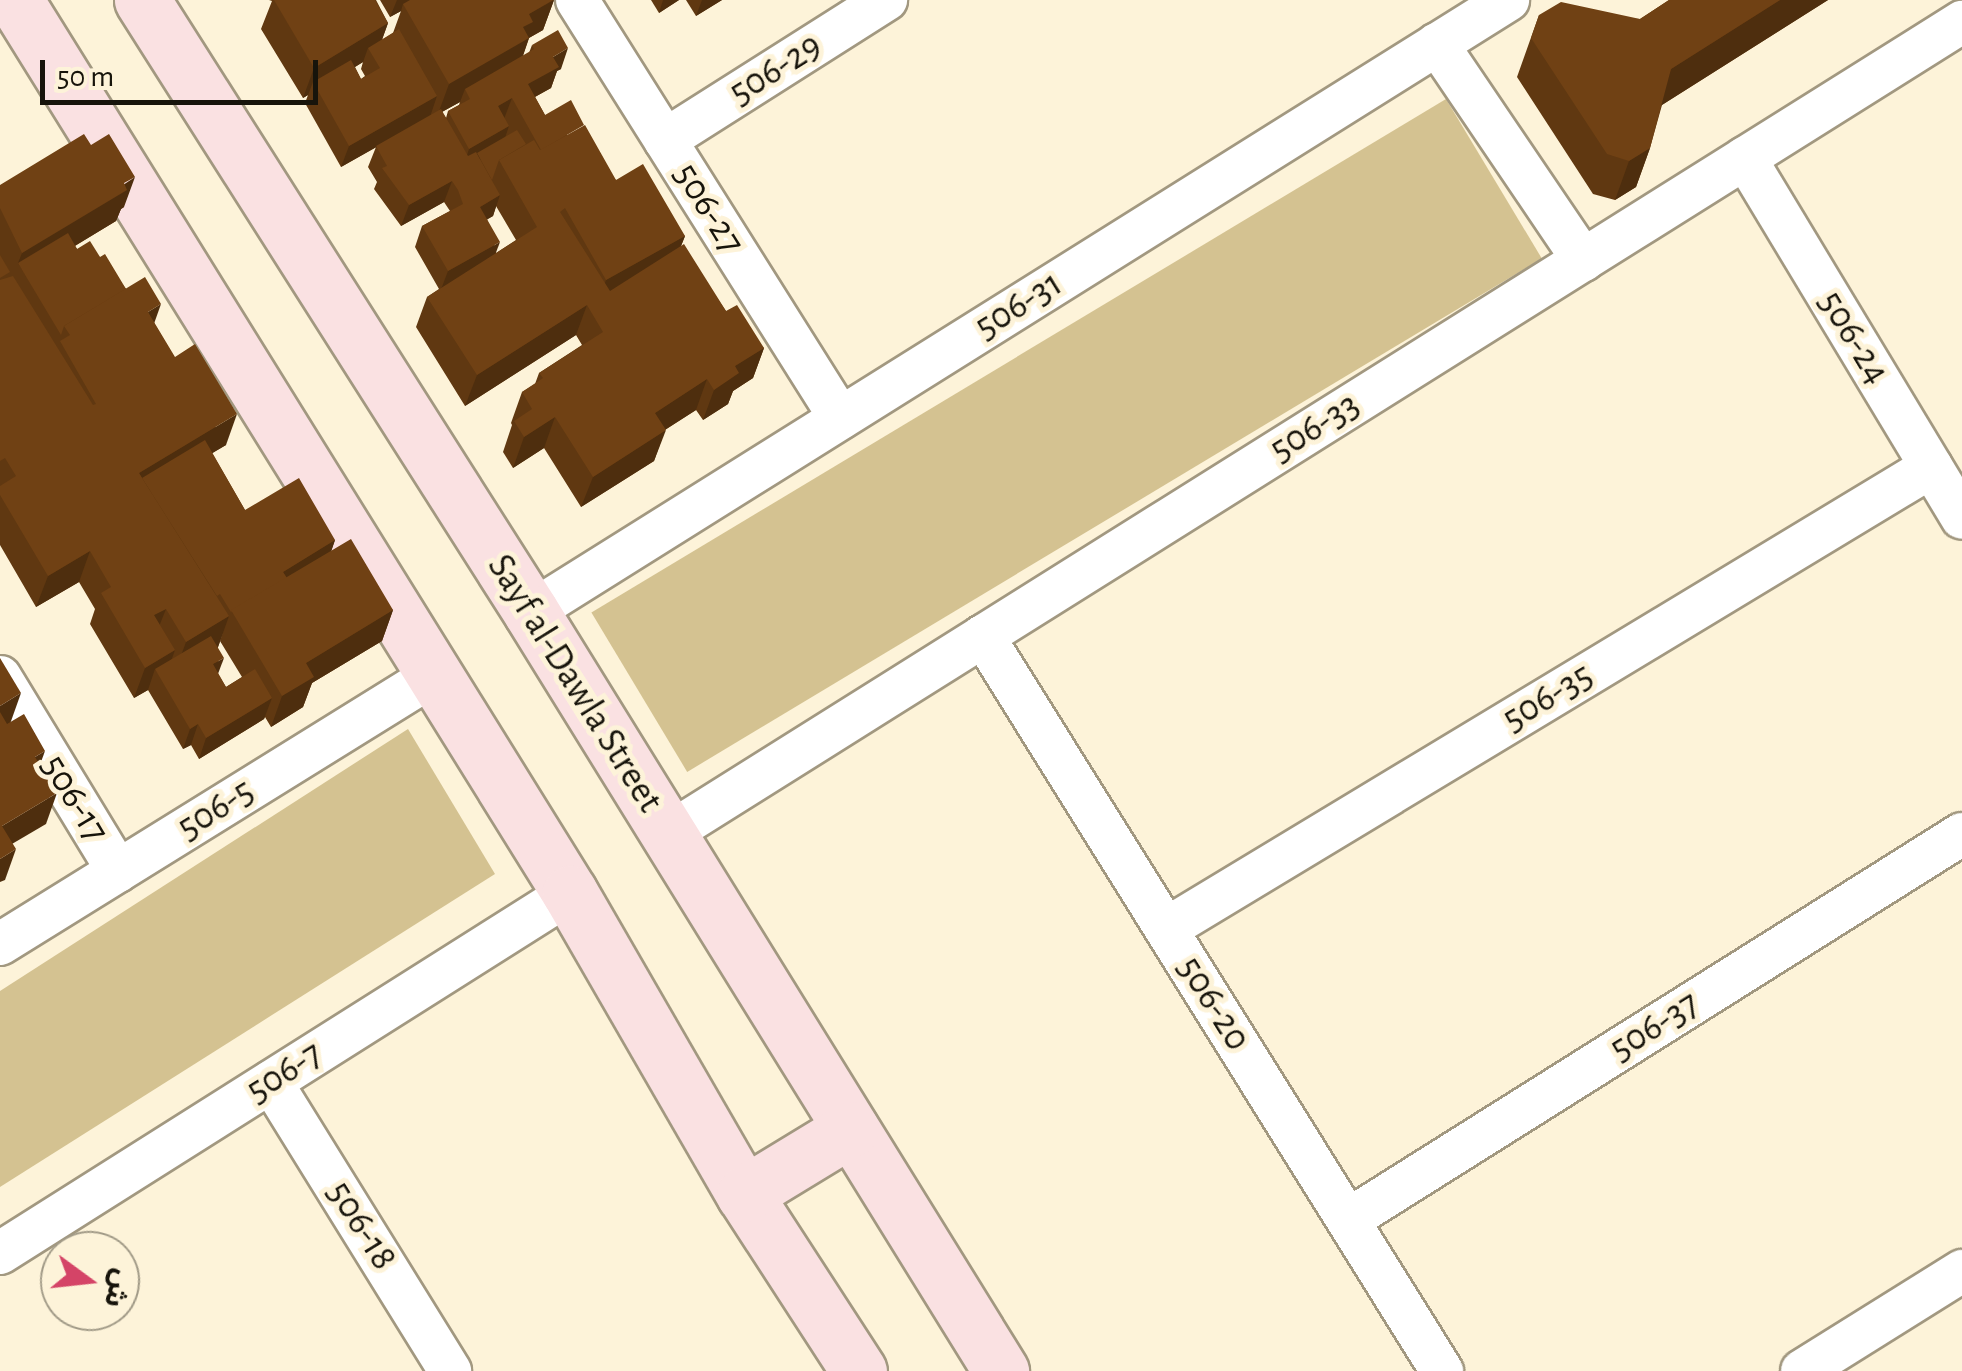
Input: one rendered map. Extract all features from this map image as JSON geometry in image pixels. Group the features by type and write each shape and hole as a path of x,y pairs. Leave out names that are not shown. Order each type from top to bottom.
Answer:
{"street":[{"path":"15,0 570,893 744,1194 860,1371"},
{"name":"Sayf al-Dawla Street","path":"142,0 530,612 1001,1371"},
{"name":"506-27","path":"577,0 840,418"},
{"name":"506-29","path":"665,140 886,0"},
{"name":"506-31","path":"530,612 1508,0"},
{"name":"506-33","path":"668,834 1962,22"},
{"path":"1436,44 1582,260"},
{"name":"506-24","path":"1745,158 1962,518"},
{"name":"506-35","path":"1166,929 1931,466"},
{"name":"506-20","path":"983,636 1442,1371"},
{"name":"506-5","path":"0,944 432,676"},
{"name":"506-17","path":"0,677 118,871"},
{"name":"506-37","path":"1348,1220 1962,834"},
{"name":"506-7","path":"0,1253 570,893"},
{"name":"506-18","path":"271,1082 450,1371"},
{"path":"744,1194 850,1129"},
{"path":"1802,1371 1962,1271"}],"shaded area":[{"path":"1446,99 1542,258 687,772 591,612"},
{"path":"408,729 495,874 0,1187 0,991"}],"building":[{"path":"274,0 375,0 388,23 314,68"},
{"path":"410,0 553,0 529,14 533,22 523,27 529,38 449,84 403,4"},
{"path":"1669,0 1780,0 1671,69 1650,148 1629,161 1607,154 1531,38 1539,15 1561,2 1640,19"},
{"path":"399,29 437,96 349,146 313,82 351,60 361,79 380,68 368,48"},
{"path":"558,30 568,48 553,57 559,67 528,84 545,115 571,100 584,125 541,150 512,98 498,106 509,126 469,149 448,111 470,99 465,89 534,49 532,45"},
{"path":"441,109 468,156 476,152 500,195 480,207 500,242 448,271 422,226 463,204 458,190 452,181 409,205 382,168 387,166 376,146"},
{"path":"585,125 616,180 643,164 685,236 606,280 565,208 560,212 610,291 684,244 726,311 737,305 764,348 735,366 739,373 714,390 707,379 655,413 666,430 593,477 555,417 524,437 514,421 532,409 522,392 543,378 539,373 603,332 587,305 477,375 427,297 537,227 499,160 534,140 540,150"},
{"path":"517,130 526,144 499,160 492,180 477,153"},
{"path":"84,134 91,145 109,134 135,177 124,183 127,190 22,253 0,208 0,185"},
{"path":"68,233 77,249 90,241 100,257 105,254 126,289 64,326 61,335 18,263"},
{"path":"0,255 10,272 0,278"},
{"path":"13,276 93,405 96,404 60,341 70,335 64,326 145,277 161,304 148,312 175,357 195,344 237,414 139,473 229,616 186,642 166,609 154,615 175,650 145,668 101,593 111,587 90,551 48,576 0,495 0,486 16,476 5,458 0,461 0,280"},
{"path":"205,440 245,510 299,478 335,540 283,572 287,578 231,612 142,478"},
{"path":"351,539 393,610 306,663 314,677 282,696 231,610"},
{"path":"211,636 224,658 213,664 226,687 255,669 272,698 206,738 198,724 190,729 155,669"},
{"path":"0,658 21,693 0,706"},
{"path":"0,712 7,724 24,714 45,751 35,757 57,793 2,826 16,849 0,859"}]}
